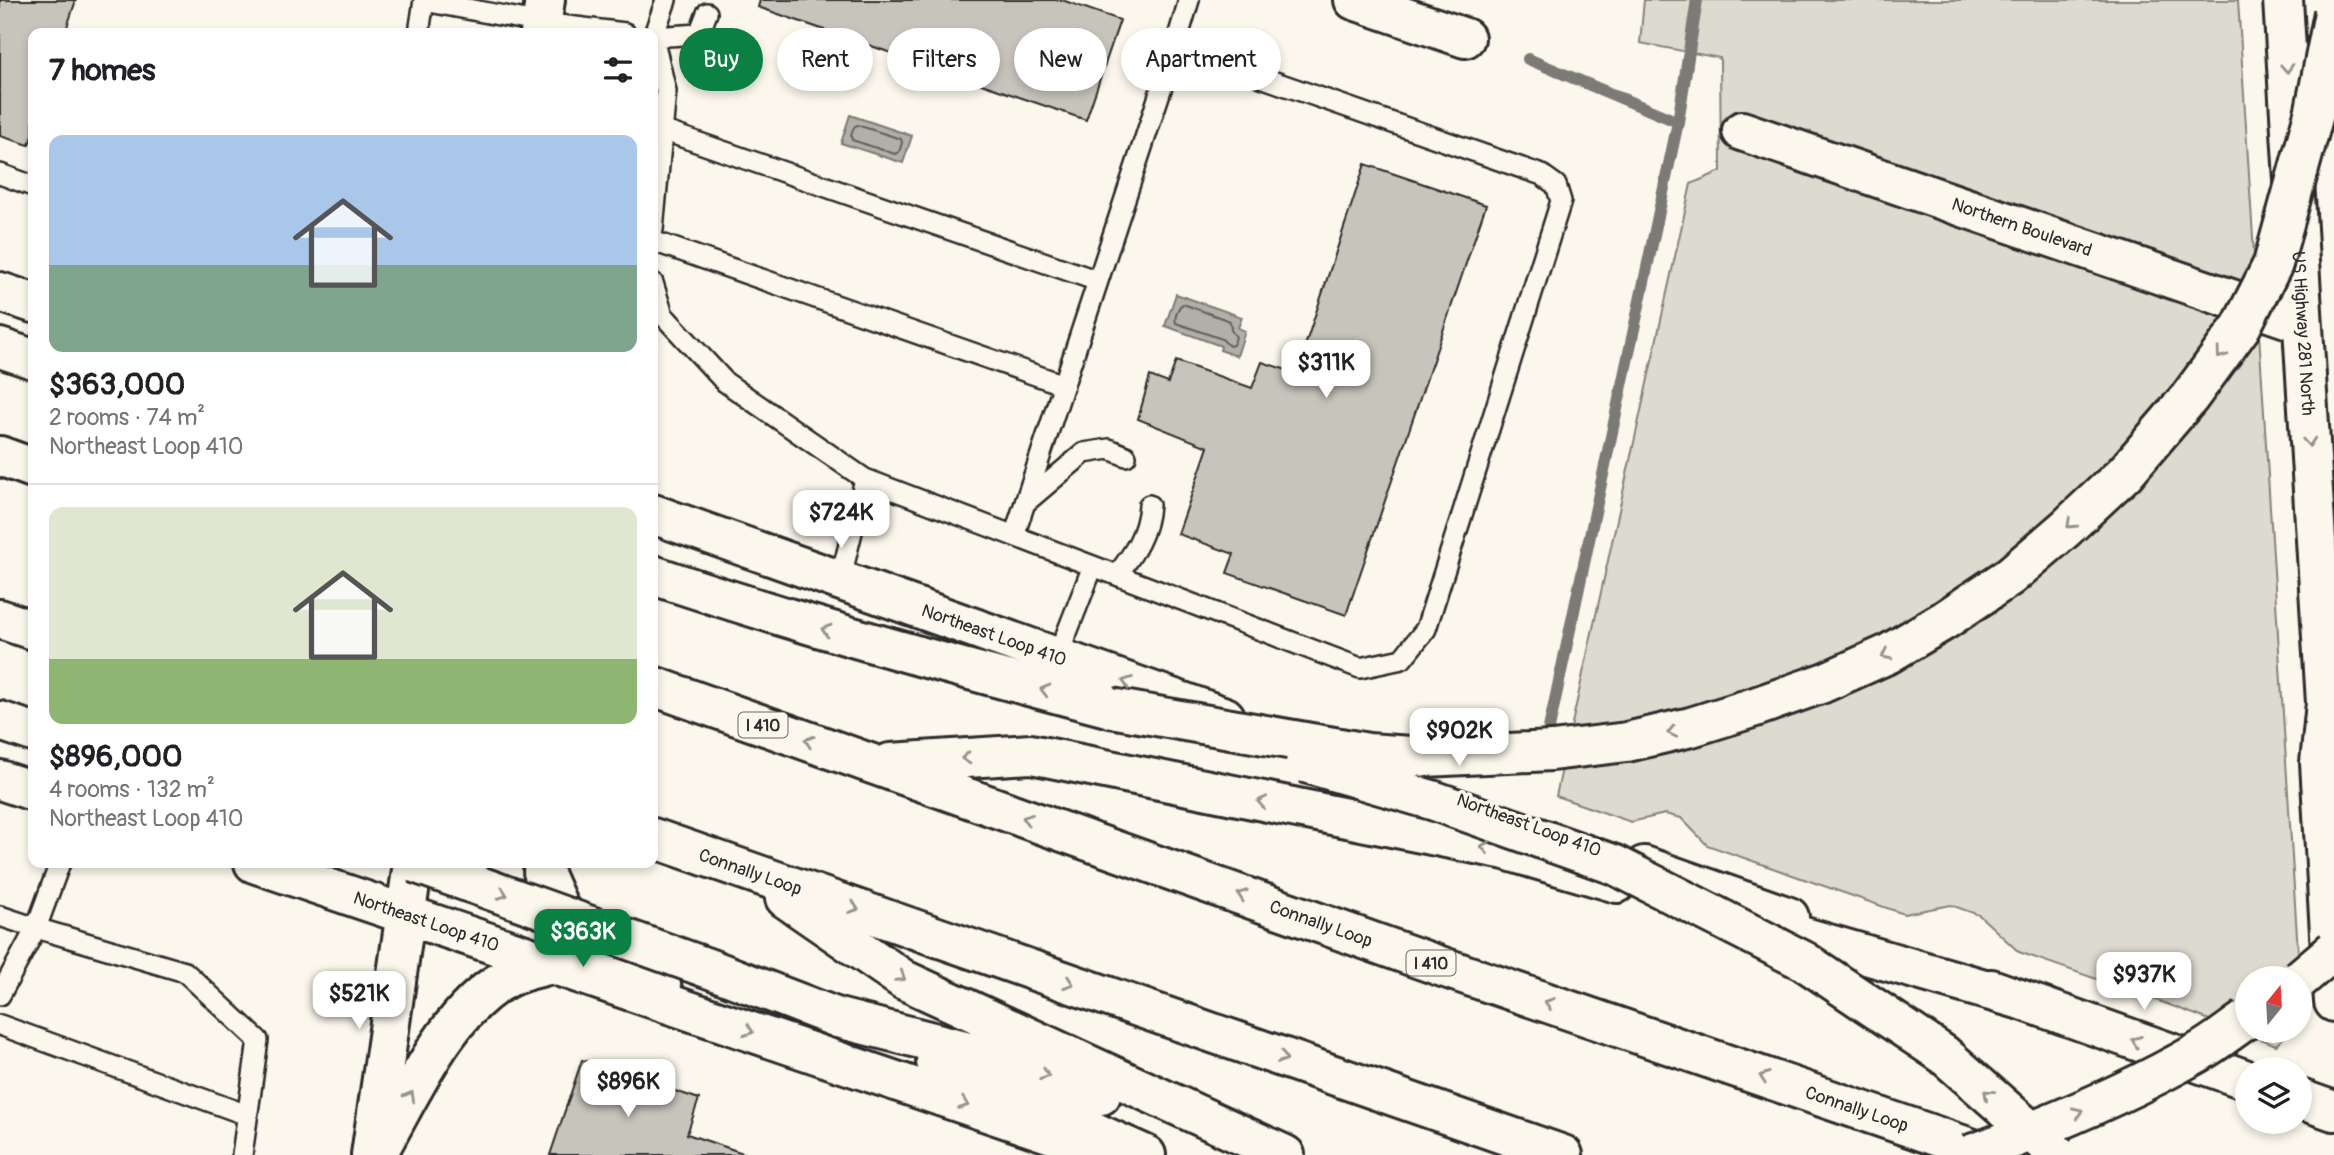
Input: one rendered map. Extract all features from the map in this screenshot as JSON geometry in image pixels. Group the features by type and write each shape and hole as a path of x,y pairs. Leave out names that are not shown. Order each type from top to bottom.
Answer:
{"main road":[{"path":"1354,0 1465,38"},
{"name":"US Highway 281 North","path":"2283,0 2301,323 2330,718 2320,763 2334,1002"},
{"path":"1111,708 1368,753 1425,757 1552,751 1627,742 1690,727 1755,708 1888,654 2009,577 2065,529 2125,473 2189,398 2241,327 2273,264 2315,110 2334,13"},
{"name":"Northern Boulevard","path":"1742,131 2301,323"},
{"path":"0,292 28,301"},
{"path":"0,348 28,357"},
{"path":"0,456 28,466"},
{"name":"Northeast Loop 410","path":"658,516 2235,1076"},
{"path":"658,538 731,542"},
{"path":"658,577 894,650 1111,708 1435,801 1615,865 1804,961 1943,1054 2058,1155"},
{"path":"0,619 28,628"},
{"name":"Connally Loop","path":"658,688 1440,966 1991,1155"},
{"path":"0,721 28,730"},
{"path":"873,764 1031,754 1505,850 2022,1000"},
{"path":"0,780 28,789"},
{"name":"Connally Loop","path":"658,840 1563,1155"},
{"name":"Northeast Loop 410","path":"269,868 1114,1155"},
{"path":"371,1155 413,868"},
{"path":"428,868 700,965 838,1018 1146,1155"},
{"path":"543,868 563,917 692,1011"},
{"path":"743,869 904,980 1282,1155"},
{"path":"2312,969 2334,950"},
{"path":"376,1155 446,1033 483,993 508,977 552,964"},
{"path":"838,1018 996,1058 1282,1155"},
{"path":"1969,1155 2024,1135 2138,1084 2200,1051 2235,1027"},
{"path":"2312,1103 2334,1111"}],"lane":[{"path":"420,28 424,0 595,28"},
{"path":"656,28 666,0"},
{"path":"1181,28 1189,0"},
{"path":"658,37 699,34 707,13"},
{"path":"658,58 666,91 658,174"},
{"path":"658,299 663,315 725,382 865,479 1360,668 1402,659 1426,629 1561,201 1556,185 1542,175 1281,84"},
{"path":"1014,536 1161,91"},
{"path":"662,130 1098,281"},
{"path":"0,174 28,184"},
{"path":"658,243 1064,385"},
{"path":"1024,504 1084,453 1109,449 1126,456"},
{"path":"840,580 865,479"},
{"path":"1117,575 1138,548 1148,524 1149,505"},
{"path":"1057,658 1093,566"},
{"path":"0,995 36,928 58,868"},
{"path":"0,916 185,972 258,1040 242,1155"},
{"path":"0,1025 247,1115"}],"shaded area":[{"path":"1644,0 2238,0 2299,966 2235,966 2235,1030 2019,952 1979,915 1951,905 1904,914 1707,845 1681,818 1665,814 1631,822 1556,796 1691,184 1721,171 1720,58 1640,43"}],"water":[{"path":"850,115 912,136 903,163 841,143"},
{"path":"1176,294 1242,317 1238,328 1245,331 1237,356 1220,350 1221,346 1165,326"}],"building":[{"path":"0,0 76,0 67,28 28,28 28,145 0,136"},
{"path":"760,0 1062,0 1120,20 1107,58 1107,28 1014,28 1014,91 1096,91 1086,120 1000,90 1000,28 887,28 887,51 873,47 873,28 819,28 758,7"},
{"path":"1365,164 1486,205 1346,615 1227,573 1234,554 1178,534 1208,447 1138,419 1150,376 1168,383 1176,361 1252,388 1262,362 1296,373"},
{"path":"582,1060 699,1099 687,1134 749,1155 550,1155"}],"waterway":[{"path":"1548,733 1678,122 1697,0"},
{"path":"1528,59 1678,122"}]}
